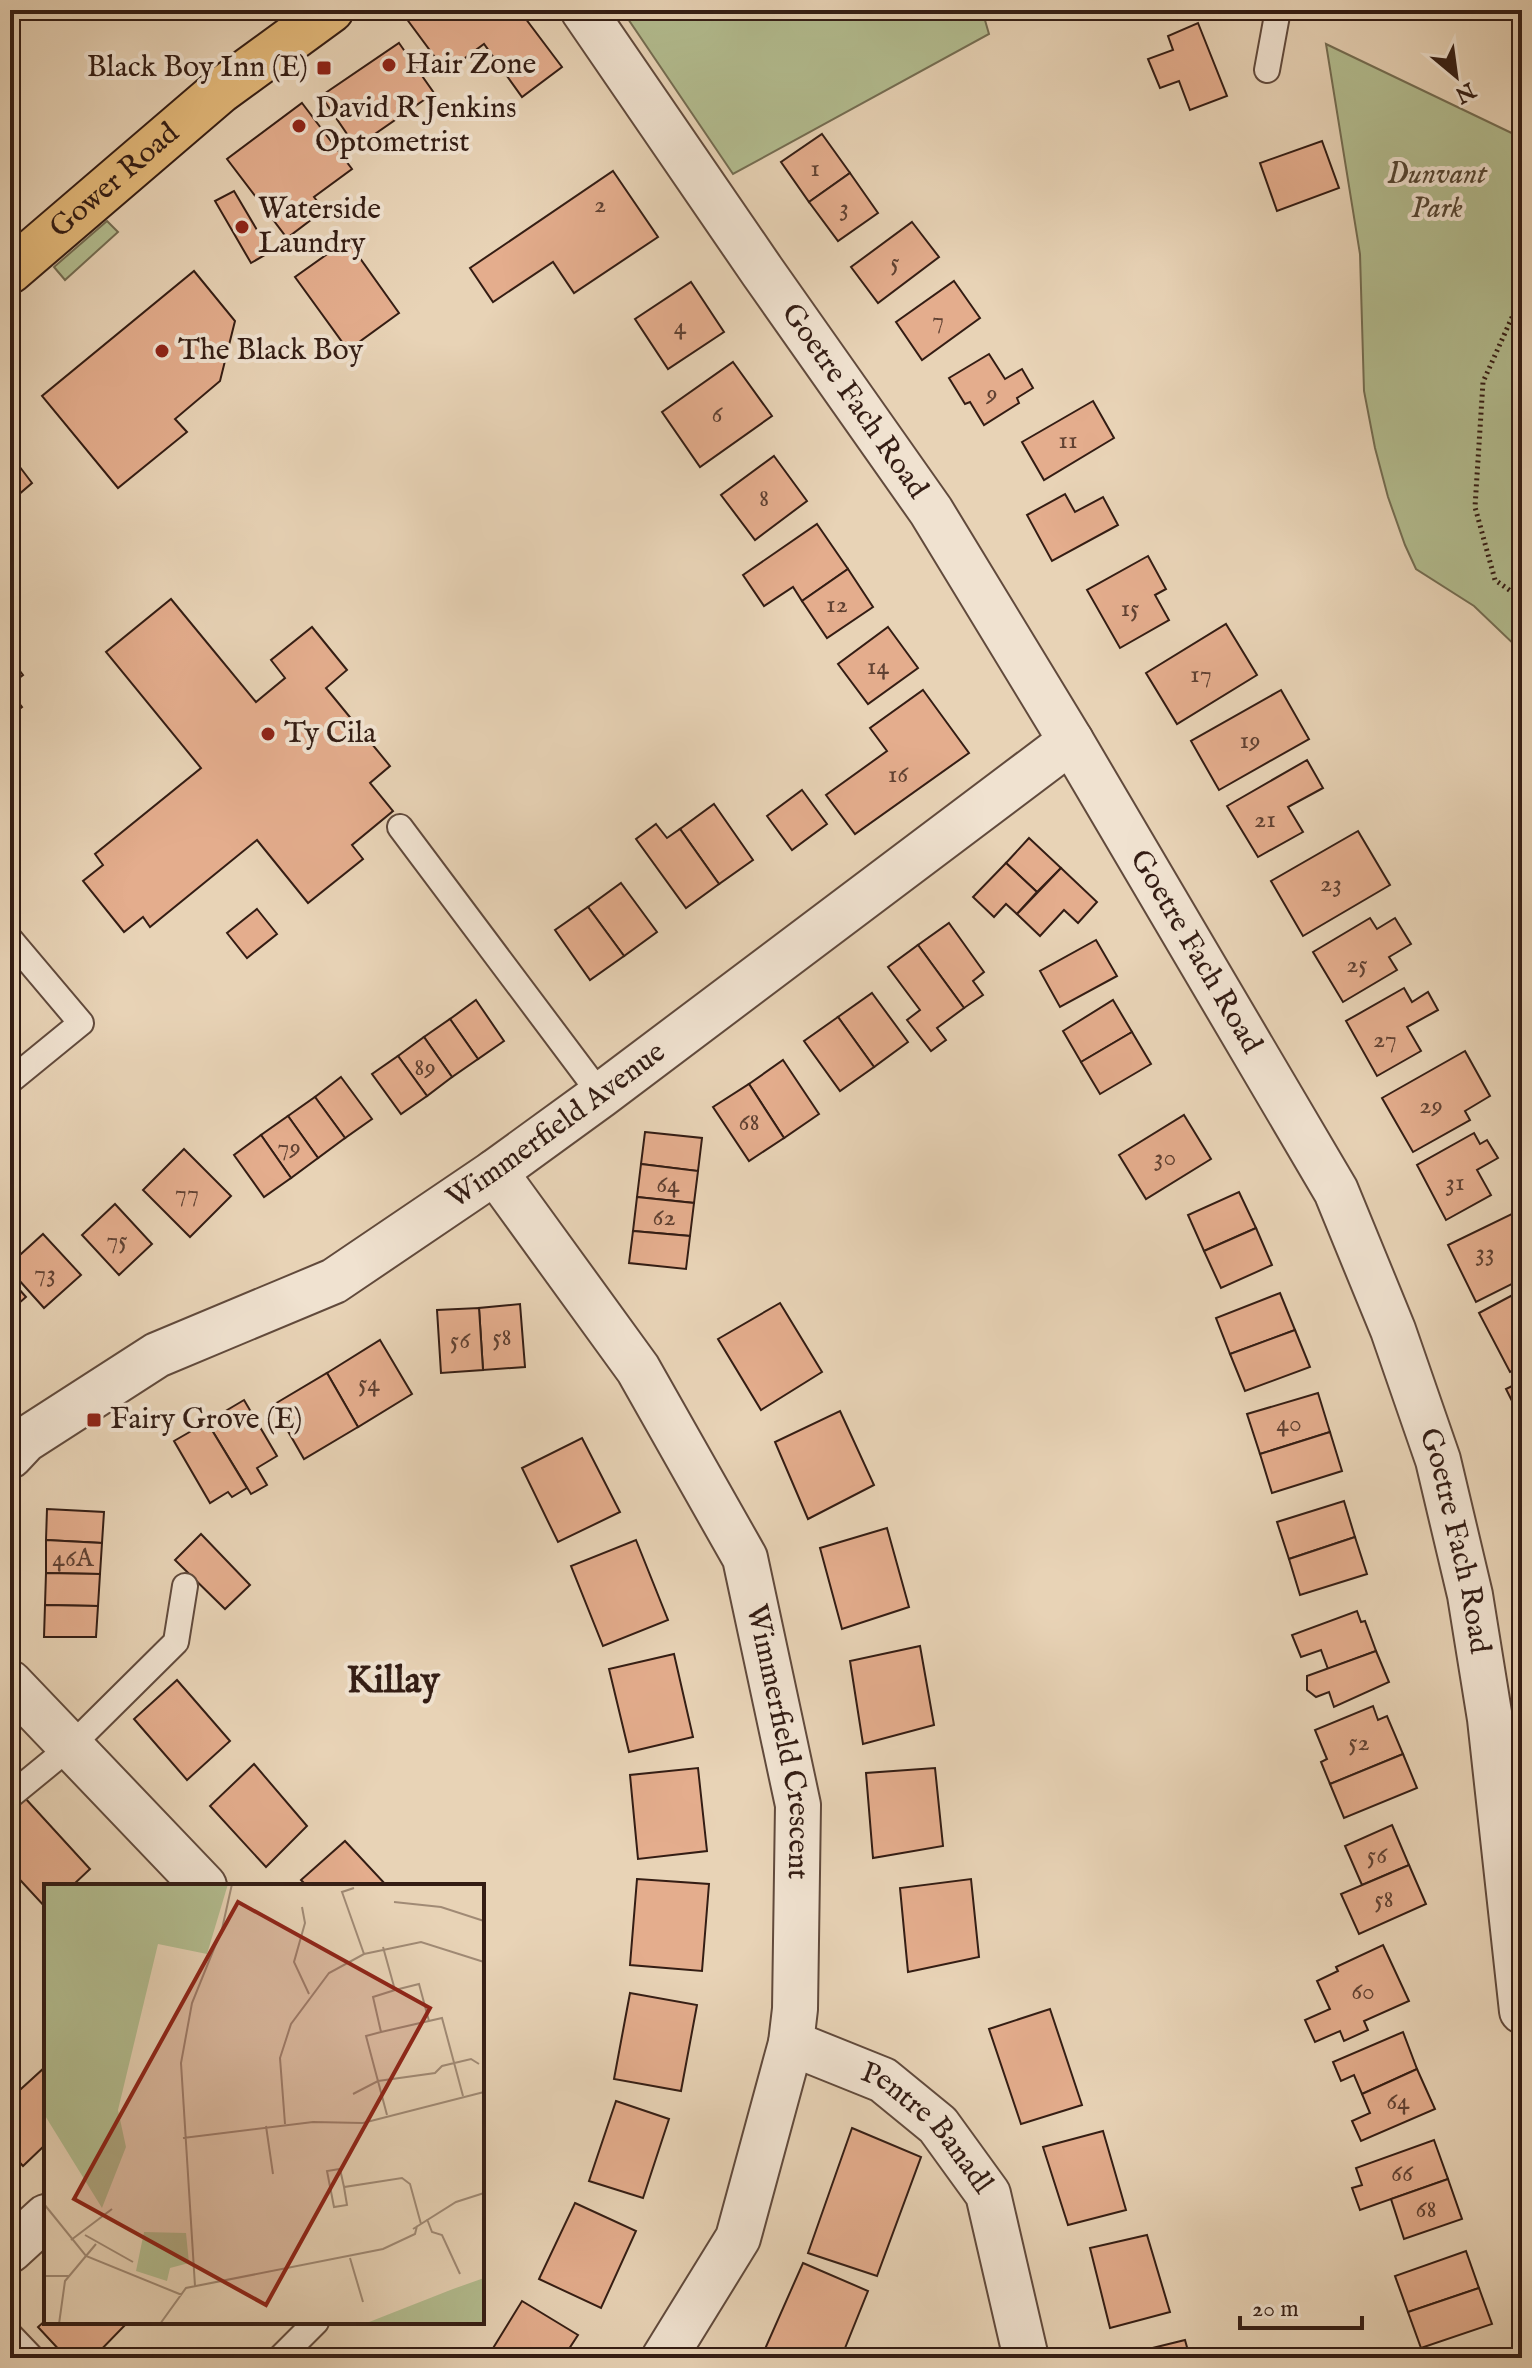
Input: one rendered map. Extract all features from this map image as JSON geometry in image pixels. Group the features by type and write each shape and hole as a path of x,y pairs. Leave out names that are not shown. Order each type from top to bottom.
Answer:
{"main road":[{"name":"Gower Road","path":"220,91 290,10"},
{"name":"Gower Road","path":"10,271 220,91 331,10"}],"street":[{"name":"Goetre Fach Road","path":"583,10 931,511 1071,741 1336,1191 1393,1330 1438,1460 1470,1595 1490,1719 1522,2011"},
{"name":"Wimmerfield Avenue","path":"10,1456 25,1440 157,1355 334,1281 495,1172 601,1095 1071,741"},
{"name":"Wimmerfield Crescent","path":"495,1172 638,1369 745,1558 798,1805 795,2009 791,2043 738,2238 664,2358"},
{"path":"10,1683 202,1884"},
{"name":"Pentre Banadl","path":"791,2043 883,2080 938,2125 988,2194 1026,2358"},
{"path":"10,2250 44,2219"}],"lane":[{"path":"1267,70 1278,10"},
{"path":"400,827 601,1095"},
{"path":"10,939 81,1023 10,1081"},
{"path":"10,1796 71,1746 176,1642 185,1586"},
{"path":"280,2358 314,2324"},
{"path":"10,2335 32,2358"}],"path":[{"path":"1522,295 1483,382 1475,507 1495,580 1522,599"}],"green space":[{"path":"622,10 982,10 989,34 733,174"},
{"name":"Dunvant Park","path":"1326,44 1522,138 1522,652 1474,606 1416,569 1388,497 1364,391 1360,254"},
{"path":"107,221 118,232 65,280 54,267"}],"building":[{"path":"417,10 519,10 562,67 522,97 484,44 446,72 406,18"},
{"path":"1198,23 1227,96 1190,110 1179,81 1160,88 1148,59 1173,50 1168,36"},
{"path":"399,43 434,93 356,147 321,96"},
{"path":"302,103 352,169 314,197 324,210 287,238 227,159"},
{"path":"822,134 850,173 809,202 781,162"},
{"path":"1322,141 1339,188 1277,211 1260,163"},
{"path":"613,171 658,237 574,293 553,262 493,302 470,268"},
{"path":"850,173 878,213 838,241 809,202"},
{"name":"Waterside Laundry","path":"234,191 270,252 251,263 215,201"},
{"path":"912,222 939,257 878,303 851,267"},
{"path":"347,240 399,313 348,350 295,277"},
{"name":"The Black Boy","path":"194,271 235,321 220,381 175,419 187,432 118,488 42,396"},
{"path":"954,281 980,318 922,360 896,322"},
{"path":"691,282 724,332 668,369 635,319"},
{"path":"989,354 1005,379 1022,369 1033,388 1017,398 1019,403 984,425 970,402 965,404 949,378"},
{"path":"733,362 772,416 700,467 662,412"},
{"path":"1093,401 1114,438 1044,480 1022,442"},
{"path":"10,454 32,483 10,502"},
{"path":"774,456 807,501 755,540 721,495"},
{"path":"1065,494 1075,512 1103,497 1118,525 1052,561 1027,515"},
{"path":"817,524 848,569 802,601 793,587 764,606 743,575"},
{"path":"1148,556 1166,589 1155,595 1169,620 1120,648 1087,590"},
{"path":"848,569 873,607 827,638 802,601"},
{"name":"Ty Cila","path":"171,599 256,702 285,678 271,660 312,627 347,670 326,688 390,766 370,783 393,811 352,845 363,859 308,903 257,840 150,927 143,917 124,932 83,881 103,865 95,854 201,768 106,652"},
{"path":"1226,624 1257,675 1177,724 1146,673"},
{"path":"888,627 918,668 868,704 838,664"},
{"path":"10,658 23,675 10,685"},
{"path":"923,690 969,753 855,834 826,795 887,751 870,728"},
{"path":"1281,690 1309,739 1219,790 1191,741"},
{"path":"10,691 22,707 10,716"},
{"path":"1307,760 1323,788 1288,807 1303,832 1258,857 1227,806"},
{"path":"802,790 827,824 792,850 767,816"},
{"path":"714,804 753,860 719,884 680,829"},
{"path":"656,824 667,838 680,829 719,884 686,908 636,839"},
{"path":"1358,831 1390,885 1303,936 1271,881"},
{"path":"1029,838 1061,868 1037,892 1006,863"},
{"path":"1006,863 1037,892 1017,914 1006,904 994,917 973,897"},
{"path":"1061,868 1097,902 1078,923 1064,910 1040,936 1017,914"},
{"path":"621,883 657,932 624,956 588,907"},
{"path":"588,907 624,956 590,980 555,930"},
{"path":"257,909 277,934 247,958 227,933"},
{"path":"1370,918 1377,929 1395,918 1411,944 1389,957 1397,970 1343,1002 1313,952"},
{"path":"949,923 984,972 973,981 983,995 964,1008 918,945"},
{"path":"1096,940 1117,976 1060,1007 1040,971"},
{"path":"918,945 964,1008 937,1028 946,1040 931,1051 907,1020 920,1010 888,967"},
{"path":"1404,988 1412,1002 1428,992 1438,1010 1407,1027 1421,1051 1377,1076 1346,1021"},
{"path":"872,993 908,1042 874,1067 838,1017"},
{"path":"476,1000 504,1041 478,1059 450,1019"},
{"path":"1113,1000 1132,1032 1081,1062 1063,1031"},
{"path":"838,1017 874,1067 840,1091 804,1041"},
{"path":"450,1019 478,1059 452,1077 424,1037"},
{"path":"1132,1032 1151,1064 1100,1094 1081,1062"},
{"path":"424,1037 452,1077 427,1096 398,1056"},
{"path":"1465,1051 1490,1096 1465,1111 1470,1120 1413,1152 1382,1098"},
{"path":"398,1056 427,1096 401,1114 372,1074"},
{"path":"783,1060 819,1114 784,1138 749,1084"},
{"path":"341,1077 372,1119 345,1138 315,1097"},
{"path":"749,1084 784,1138 749,1161 713,1107"},
{"path":"315,1097 345,1138 318,1158 288,1116"},
{"path":"1184,1115 1211,1159 1146,1199 1119,1155"},
{"path":"288,1116 318,1158 291,1178 261,1135"},
{"path":"645,1132 702,1138 698,1171 641,1164"},
{"path":"1474,1133 1480,1144 1487,1140 1498,1158 1477,1170 1491,1195 1446,1220 1417,1165"},
{"path":"261,1135 291,1178 264,1197 234,1155"},
{"path":"184,1149 231,1196 190,1237 143,1190"},
{"path":"641,1164 698,1171 694,1203 637,1197"},
{"path":"1239,1192 1256,1228 1204,1251 1188,1215"},
{"path":"637,1197 694,1203 690,1236 633,1231"},
{"path":"115,1204 152,1244 119,1275 82,1235"},
{"path":"1522,1209 1522,1242 1516,1245 1522,1258 1522,1279 1476,1302 1448,1245"},
{"path":"1256,1228 1272,1265 1221,1288 1204,1251"},
{"path":"633,1231 690,1236 686,1269 629,1263"},
{"path":"43,1234 81,1275 44,1308 10,1270 10,1264"},
{"path":"10,1279 26,1297 10,1311"},
{"path":"1522,1290 1522,1366 1510,1372 1479,1313"},
{"path":"1280,1293 1295,1330 1230,1354 1216,1318"},
{"path":"780,1303 822,1372 761,1410 718,1339"},
{"path":"520,1304 525,1367 483,1370 479,1308"},
{"path":"479,1308 483,1370 441,1373 437,1310"},
{"path":"1295,1330 1310,1367 1245,1391 1230,1354"},
{"path":"380,1340 412,1394 358,1427 327,1373"},
{"path":"327,1373 358,1427 304,1459 273,1405"},
{"path":"1522,1381 1522,1421 1506,1389"},
{"path":"1318,1393 1330,1432 1260,1454 1247,1414"},
{"path":"244,1400 277,1456 257,1468 267,1485 251,1494 207,1422"},
{"path":"840,1411 874,1485 808,1519 775,1442"},
{"path":"207,1422 247,1488 232,1497 228,1492 210,1503 174,1441"},
{"path":"1330,1432 1342,1471 1272,1493 1260,1454"},
{"path":"582,1438 620,1512 558,1542 522,1468"},
{"path":"1344,1501 1355,1537 1289,1559 1277,1522"},
{"path":"47,1509 104,1512 102,1543 46,1540"},
{"path":"887,1528 909,1607 842,1629 820,1548"},
{"path":"201,1534 250,1585 225,1609 175,1560"},
{"path":"1355,1537 1367,1574 1300,1595 1289,1559"},
{"path":"46,1540 102,1543 100,1574 46,1573"},
{"path":"636,1540 668,1620 603,1646 571,1566"},
{"path":"46,1573 100,1574 98,1606 45,1605"},
{"path":"45,1605 98,1606 96,1637 44,1637"},
{"path":"1357,1611 1361,1622 1365,1621 1376,1651 1328,1669 1321,1650 1301,1657 1292,1635"},
{"path":"920,1646 934,1725 863,1744 850,1661"},
{"path":"1376,1651 1389,1682 1334,1707 1329,1692 1316,1697 1307,1690 1307,1676"},
{"path":"674,1654 693,1737 629,1752 609,1669"},
{"path":"177,1680 230,1741 187,1780 134,1719"},
{"path":"1373,1706 1378,1720 1387,1716 1403,1754 1330,1784 1321,1762 1327,1759 1315,1730"},
{"path":"1403,1754 1417,1788 1344,1818 1330,1784"},
{"path":"254,1764 307,1826 266,1867 210,1806"},
{"path":"698,1768 707,1851 638,1859 630,1775"},
{"path":"935,1768 943,1846 873,1858 866,1773"},
{"path":"25,1798 90,1869 74,1884 44,1884 44,1906 10,1869 10,1811"},
{"path":"1392,1825 1409,1865 1362,1885 1345,1846"},
{"path":"345,1841 385,1884 305,1884 301,1880"},
{"path":"1409,1865 1426,1904 1359,1934 1341,1894"},
{"path":"637,1879 709,1884 702,1971 630,1965"},
{"path":"971,1879 979,1957 908,1972 900,1888"},
{"path":"1383,1945 1409,2001 1364,2021 1368,2030 1344,2041 1340,2031 1315,2042 1305,2020 1330,2009 1317,1981 1338,1971 1336,1967"},
{"path":"630,1993 697,2005 681,2091 614,2079"},
{"path":"1050,2009 1082,2105 1021,2124 989,2029"},
{"path":"1403,2032 1417,2069 1362,2094 1354,2075 1341,2081 1333,2062"},
{"path":"44,2068 44,2146 23,2166 10,2152 10,2099"},
{"path":"1417,2069 1435,2109 1361,2141 1352,2121 1370,2113 1362,2094"},
{"path":"616,2101 669,2119 643,2198 589,2181"},
{"path":"852,2128 921,2157 877,2276 808,2253"},
{"path":"1103,2131 1126,2210 1068,2225 1043,2147"},
{"path":"1434,2140 1448,2179 1360,2210 1352,2188 1362,2185 1356,2168"},
{"path":"1448,2179 1462,2219 1404,2239 1391,2199"},
{"path":"575,2203 636,2231 601,2308 539,2279"},
{"path":"1147,2235 1170,2312 1110,2328 1090,2248"},
{"path":"1466,2251 1479,2288 1408,2312 1395,2276"},
{"path":"803,2263 868,2291 841,2358 761,2358"},
{"path":"1479,2288 1492,2324 1421,2348 1408,2312"},
{"path":"522,2301 578,2335 563,2358 487,2358"},
{"path":"44,2322 126,2324 93,2358 61,2358 64,2355 38,2327"},
{"path":"1185,2340 1190,2358 1129,2358 1128,2354"}],"place":[{"name":"Hair Zone","path":"389,65"},
{"name":"Black Boy Inn (E)","path":"324,68"},
{"name":"David R Jenkins Optometrist","path":"299,126"},
{"name":"Waterside Laundry","path":"242,227"},
{"name":"The Black Boy","path":"162,351"},
{"name":"Ty Cila","path":"268,734"},
{"name":"Fairy Grove (E)","path":"94,1420"}],"district":[{"name":"Killay","path":"393,1682"}]}
